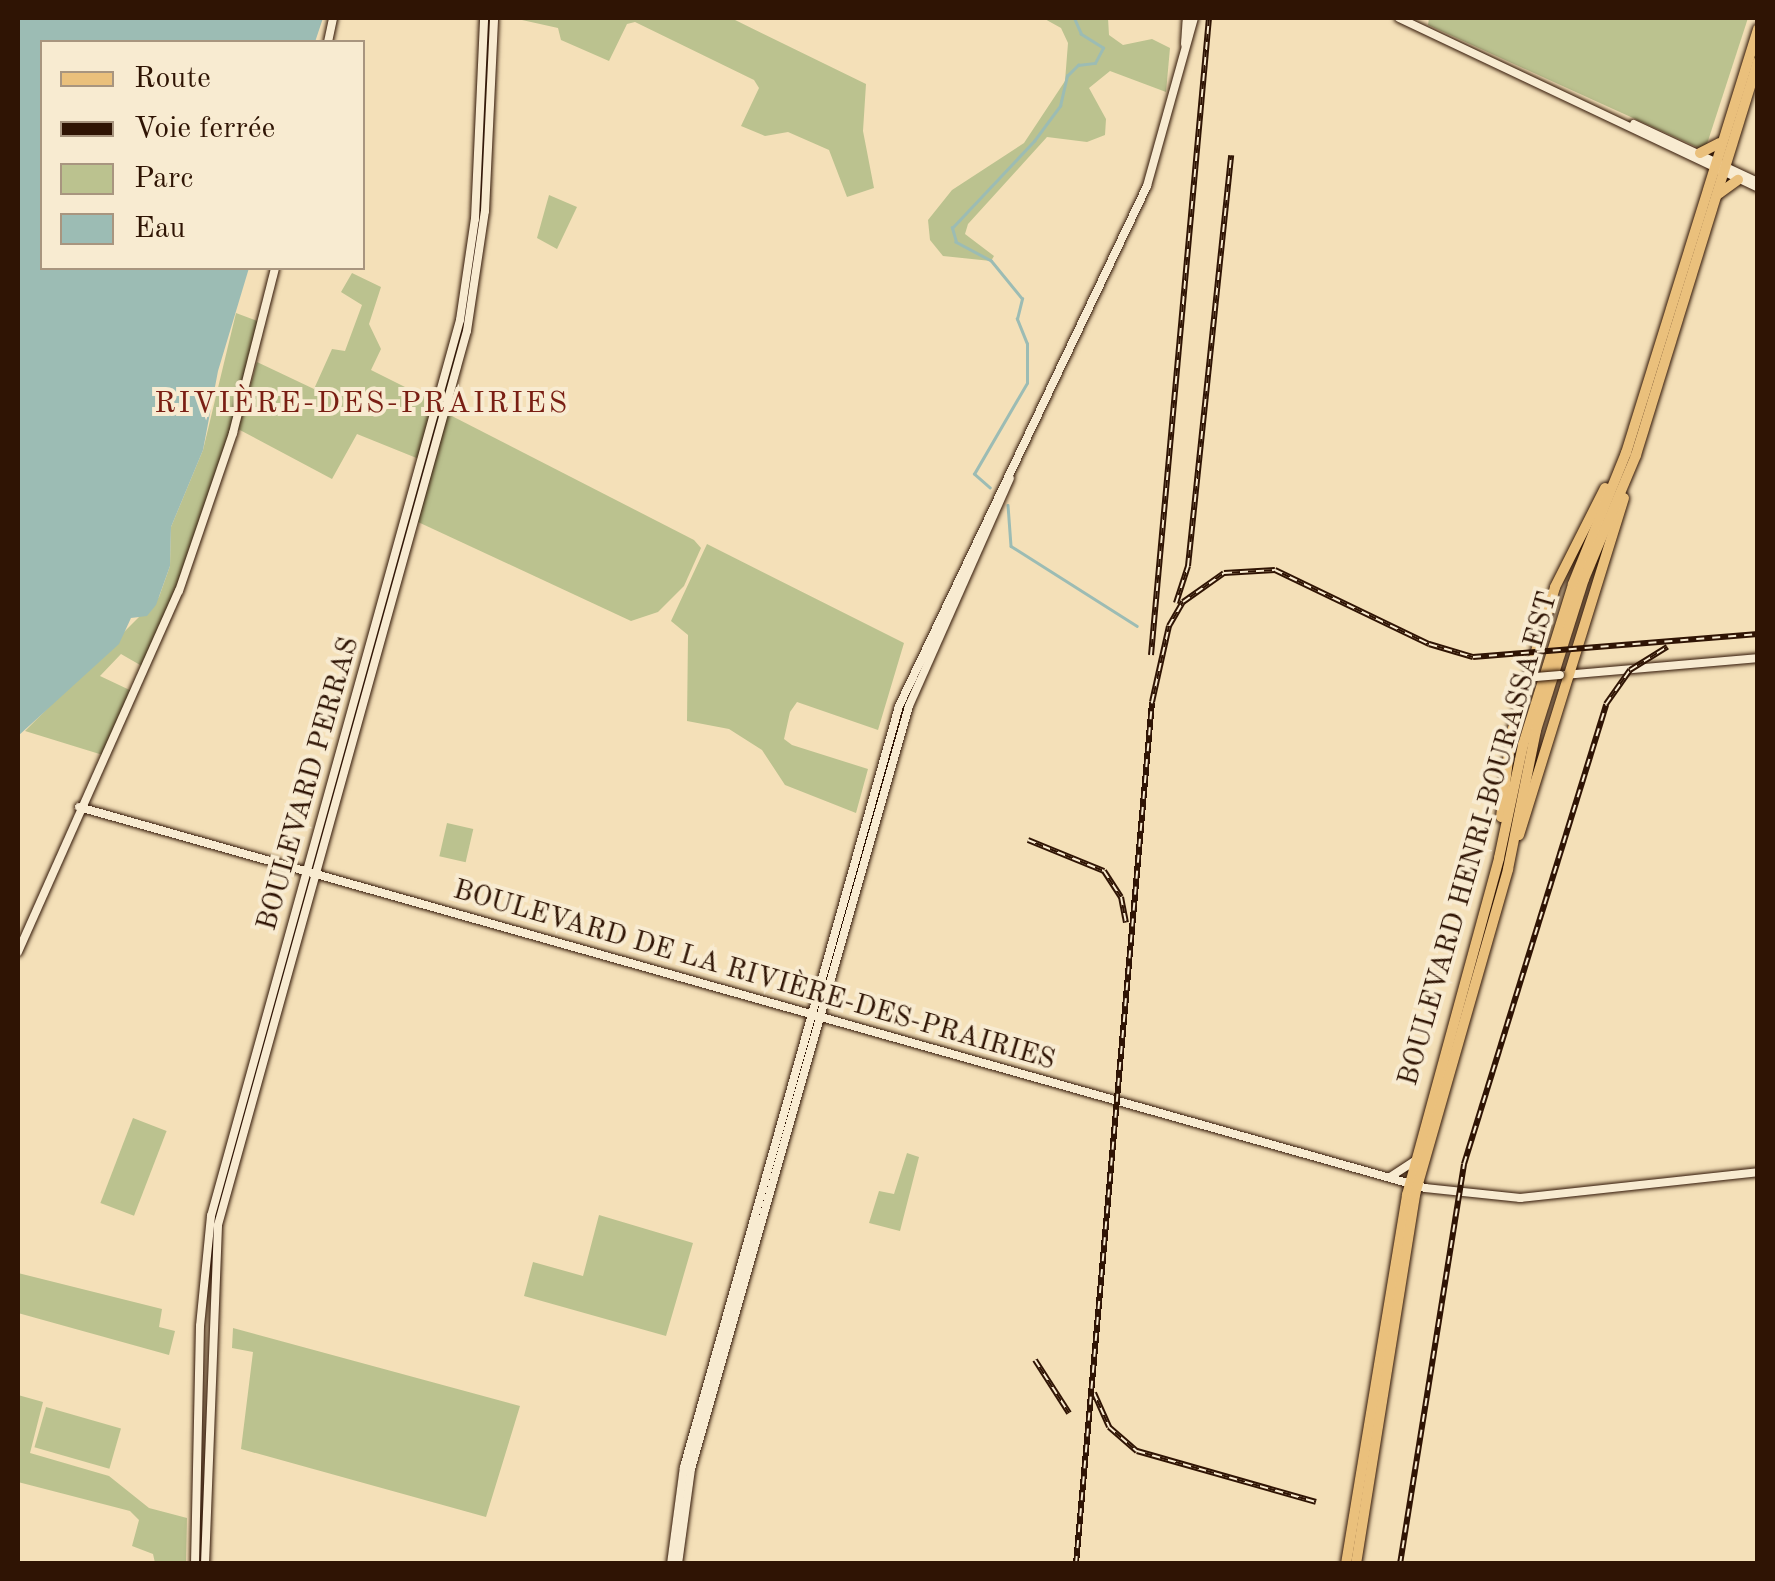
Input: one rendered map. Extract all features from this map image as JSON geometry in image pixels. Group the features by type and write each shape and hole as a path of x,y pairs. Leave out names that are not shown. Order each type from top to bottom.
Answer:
{"main road":[{"name":"BOULEVARD HENRI-BOURASSA EST","path":"1346,1564 1413,1185 1508,869 1536,730 1712,205 1727,130 1758,28"},
{"name":"BOULEVARD HENRI-BOURASSA EST","path":"1356,1564 1416,1161 1500,858 1538,694 1631,454 1720,167 1758,62"},
{"path":"1700,153 1717,148 1727,130"},
{"path":"1712,205 1722,187 1738,180"},
{"path":"1508,869 1631,454"},
{"path":"1500,858 1506,758 1562,568 1631,454"}],"street":[{"name":"BOULEVARD PERRAS","path":"311,875 460,320 474,218 484,18"},
{"name":"BOULEVARD PERRAS","path":"205,1564 201,1548 206,1241 468,325 485,211 494,18"},
{"path":"674,1564 684,1467 909,691 1023,441 1147,186 1191,18"},
{"path":"1399,18 1758,185"},
{"path":"1606,114 1700,153 1738,180 1758,185"},
{"path":"18,952 178,591 233,434 274,270"},
{"path":"1532,678 1758,658"},
{"name":"BOULEVARD DE LA RIVIÈRE-DES-PRAIRIES","path":"80,806 311,875 1413,1185 1528,1198 1758,1172"},
{"path":"1384,1177 1416,1161"},
{"name":"BOULEVARD PERRAS","path":"196,1564 201,1548"}],"green space":[{"path":"513,18 731,18 866,84 863,131 874,188 847,197 829,150 788,132 765,136 741,126 759,88 754,80 635,22 627,24 609,61 561,40 558,28"},
{"path":"1043,18 1108,18 1109,35 1123,45 1152,39 1170,48 1166,92 1110,71 1089,88 1106,119 1105,135 1087,142 1047,137 968,224 965,234 994,256 991,261 943,256 930,240 928,220 952,190 1024,143 1065,81 1068,43 1061,28"},
{"path":"1429,18 1748,18 1707,144 1699,148 1428,25"},
{"path":"549,195 577,207 557,249 537,238"},
{"path":"352,273 381,287 369,324 381,349 371,370 435,402 419,459 357,434 332,479 238,429 257,362 314,389 332,349 345,351 362,305 341,292"},
{"path":"236,313 265,324 216,482 147,669 121,654 100,676 136,693 106,756 25,731 159,597 170,566 171,527 203,450"},
{"path":"446,413 694,540 701,548 684,586 658,612 631,621 418,522"},
{"path":"707,544 904,643 878,730 797,702 790,712 784,739 792,745 868,769 856,813 785,785 762,750 729,729 687,721 688,635 671,621"},
{"path":"447,823 473,829 466,862 439,856"},
{"path":"133,1118 167,1131 134,1216 100,1203"},
{"path":"907,1153 919,1157 900,1231 869,1223 879,1191 894,1194"},
{"path":"599,1215 693,1243 666,1336 524,1296 533,1262 583,1276"},
{"path":"18,1273 162,1309 159,1327 175,1331 169,1355 18,1313"},
{"path":"233,1328 520,1406 486,1517 241,1449 253,1352 232,1348"},
{"path":"18,1395 43,1402 30,1453 109,1476 149,1508 187,1518 186,1563 155,1563 153,1554 132,1546 139,1520 130,1511 18,1482"},
{"path":"46,1407 121,1428 109,1469 34,1447"}],"water":[{"path":"18,18 323,18 316,40 40,40 40,270 248,270 218,371 203,450 171,527 170,566 156,605 147,616 131,618 119,644 18,736"}],"waterway":[{"path":"990,488 974,474 1027,383 1027,344 1017,319 1022,299 991,261 956,242 952,228 1034,141 1060,106 1067,76 1078,65 1095,63 1103,48 1081,34 1074,18"},
{"path":"1008,505 1011,546 1137,626"}],"railway":[{"path":"1151,655 1209,18"},
{"path":"1176,603 1188,566 1231,155"},
{"path":"1076,1564 1152,702 1169,626 1183,602 1224,573 1275,570 1429,644 1473,657 1758,634"},
{"path":"1400,1564 1464,1164 1606,704 1630,670 1667,647"},
{"path":"1028,840 1104,871 1121,897 1126,923"},
{"path":"1035,1360 1069,1413"},
{"path":"1094,1393 1109,1427 1137,1451 1316,1502"}],"district":[{"name":"RIVIÈRE-DES-PRAIRIES","path":"362,404"}]}
